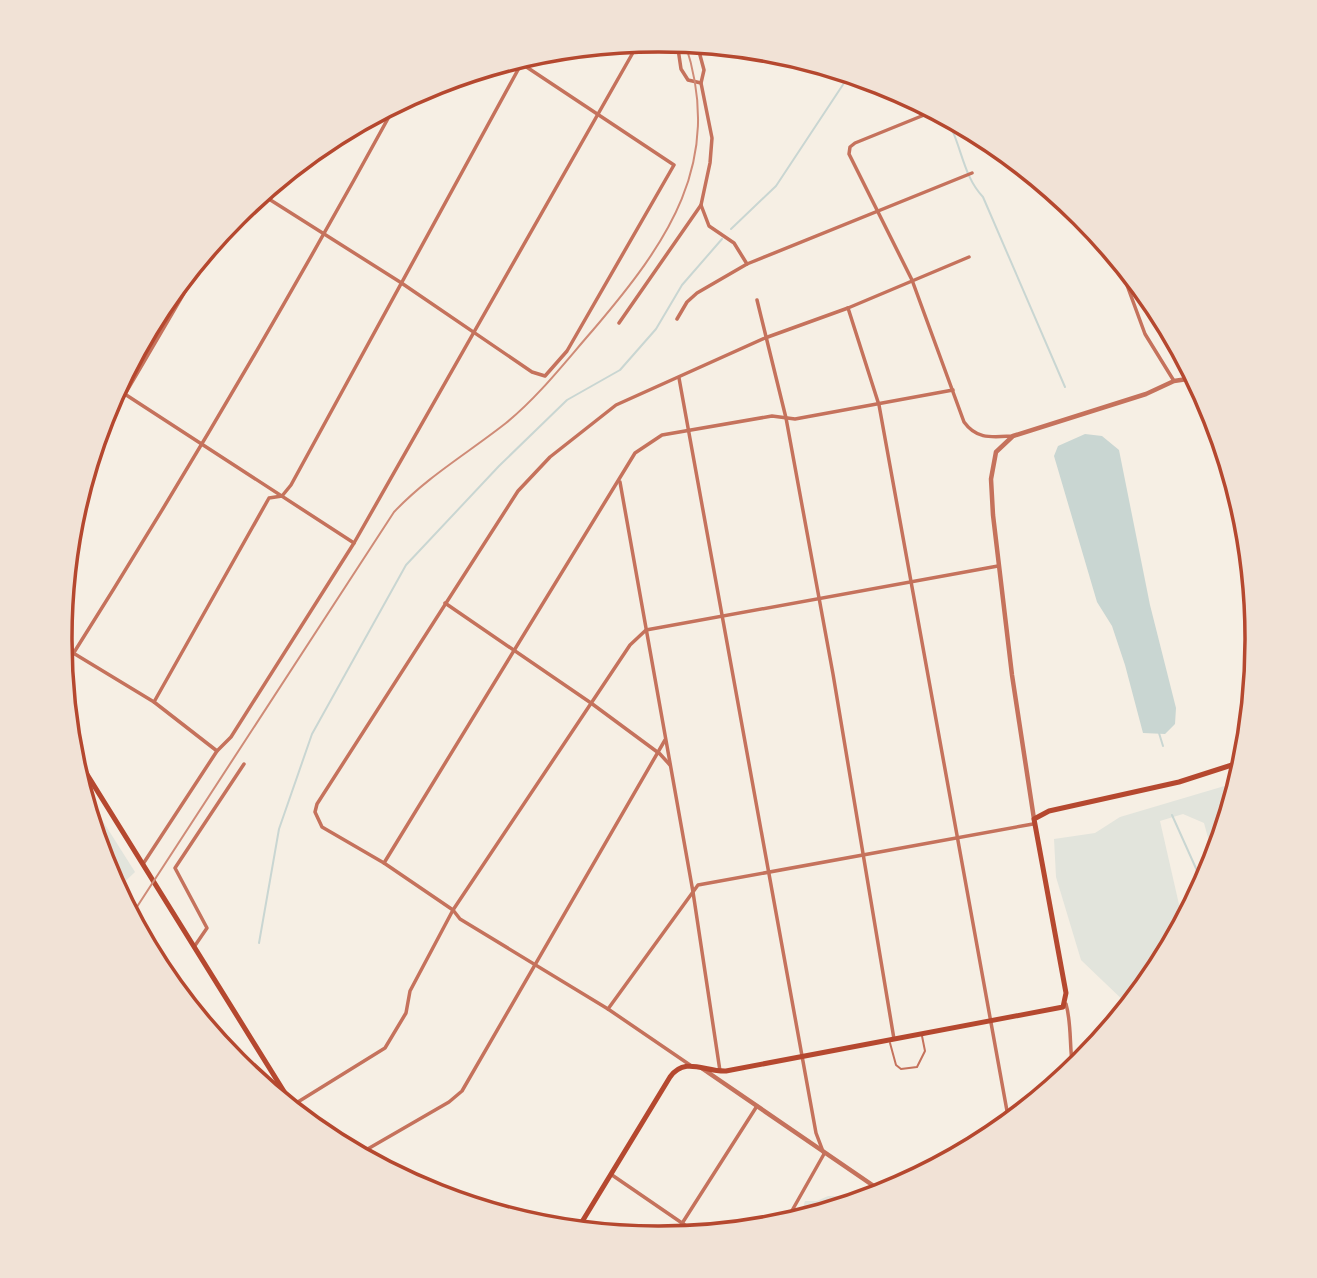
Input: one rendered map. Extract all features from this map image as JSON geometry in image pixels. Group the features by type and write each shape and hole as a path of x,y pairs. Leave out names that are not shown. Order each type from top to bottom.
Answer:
{"main road":[{"path":"583,1220 673,1072 680,1066 690,1065 720,1071 803,1058 991,1023 1058,1009 1066,1004 1034,822 1049,811 1179,782 1231,765"},
{"path":"89,777 282,1088"}],"street":[{"path":"143,864 216,751 231,737 354,543 633,53"},
{"path":"679,53 681,69 688,80 701,83"},
{"path":"619,323 701,205 712,138 701,83 704,70 700,54"},
{"path":"270,200 400,282 532,372 545,376 567,351 674,165 528,67"},
{"path":"154,702 269,498 282,496 291,485 517,70"},
{"path":"923,116 855,143 850,147 849,154 912,280 972,433 981,437 1013,436 1185,379"},
{"path":"216,751 154,702 74,653 325,233 388,119"},
{"path":"677,319 687,302 697,293 747,264 972,173"},
{"path":"701,205 709,226 734,243 747,264"},
{"path":"690,1065 608,1009 460,919 453,910 384,863 322,827 315,812 317,804 518,491 550,457 616,405 765,338 848,308 969,257"},
{"path":"1127,286 1144,334 1174,381"},
{"path":"182,297 126,395 354,543"},
{"path":"757,300 786,418 817,599 833,674 892,1041"},
{"path":"848,308 879,405 1007,1111"},
{"path":"679,378 816,1133 824,1154"},
{"path":"384,863 635,453 648,442 662,435 772,416 786,418 879,405 953,390"},
{"path":"608,1009 677,912 687,905 698,885 863,857 1034,822 1012,675 991,480 996,452 1013,436"},
{"path":"620,480 693,892 720,1071"},
{"path":"299,1102 385,1048 406,1013 410,991 453,910 630,645 646,631 1000,566"},
{"path":"445,603 591,703 660,754 671,766"},
{"path":"368,1149 449,1102 461,1091 660,754 666,738"},
{"path":"194,947 207,928 175,868 244,764"},
{"path":"1066,1004 1070,1020 1068,1042 1071,1056"},
{"path":"702,1068 872,1185"},
{"path":"610,1174 682,1223 757,1106"},
{"path":"792,1210 824,1154"}],"lane":[{"path":"892,1041 895,1065 911,1069 917,1067 925,1051 922,1035"}],"shaded area":[{"path":"1085,434 1102,436 1119,450 1150,605 1176,708 1175,724 1165,734 1143,733 1112,626 1097,602 1054,456 1058,446"},
{"path":"1226,785 1209,841 1204,823 1183,814 1160,821 1180,907 1146,965 1122,999 1081,960 1056,877 1054,839 1095,833 1120,817"},
{"path":"99,816 135,872 125,882"},
{"path":"828,1196 839,1197 803,1208 805,1201 817,1201"}],"waterway":[{"path":"731,229 776,186 844,83"},
{"path":"953,131 970,178 983,197 1065,387"},
{"path":"259,943 279,829 312,734 406,565 499,466 567,400 620,370 656,329 682,285 722,239"},
{"path":"1159,733 1163,746"},
{"path":"1172,815 1197,870"}],"railway":[{"path":"137,907 394,512 420,487 530,402 620,298 665,233 682,199 693,164 698,126 696,86 688,54"}]}
